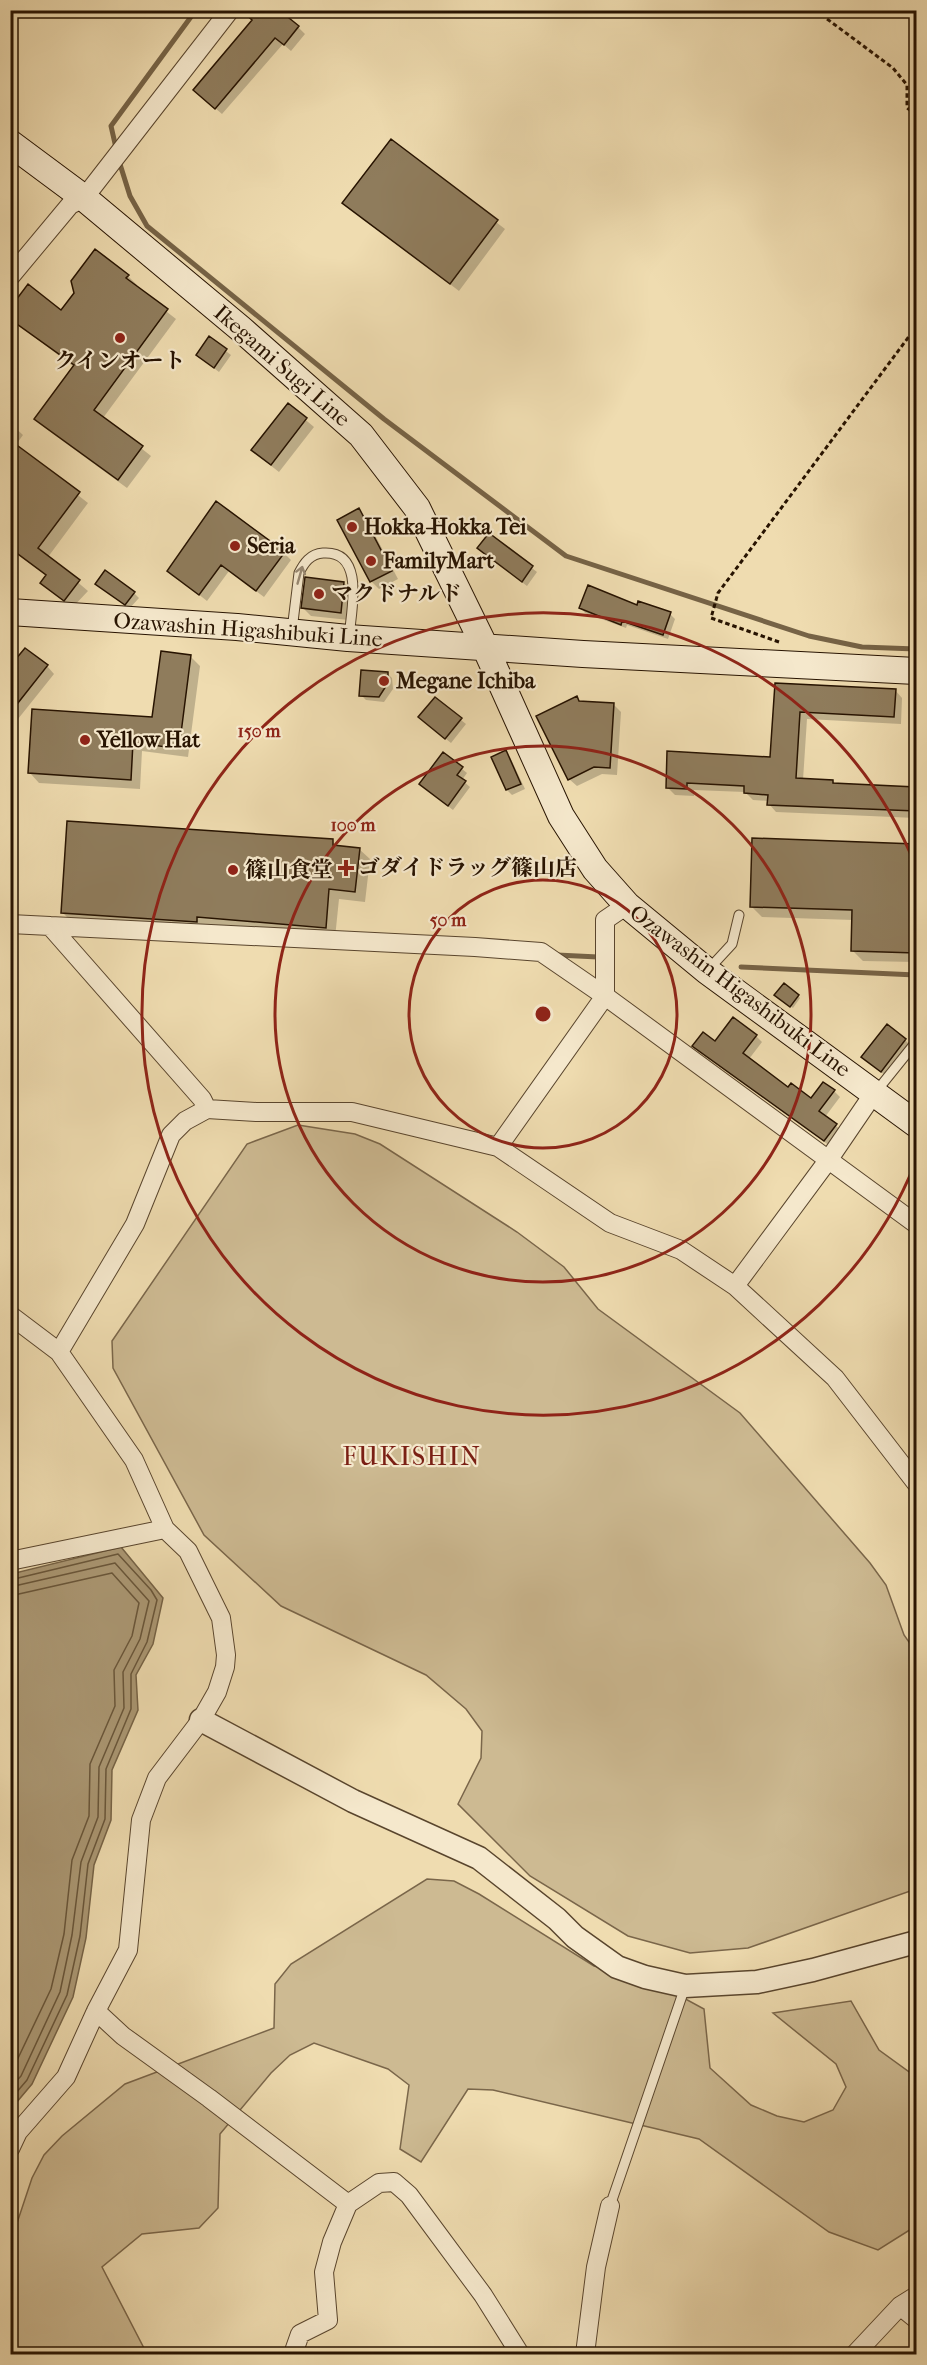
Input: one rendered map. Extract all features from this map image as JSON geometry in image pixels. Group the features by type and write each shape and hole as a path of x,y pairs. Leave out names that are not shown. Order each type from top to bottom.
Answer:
{"main road":[{"name":"Ikegami Sugi Line","path":"10,143 84,198 241,329 361,435 417,508 485,647"},
{"name":"Ozawashin Higashibuki Line","path":"10,612 485,647 916,670"},
{"name":"Ozawashin Higashibuki Line","path":"485,647 561,816 595,869 627,905 707,971 916,1124"}],"street":[{"path":"10,277 70,205 84,198 230,10"},
{"path":"498,1147 605,996 605,920 627,905"},
{"path":"10,924 540,952 605,996 916,1224"},
{"path":"50,926 202,1100 207,1109"},
{"path":"735,1286 829,1159 874,1093"},
{"path":"58,1352 135,1224 171,1135 185,1121 207,1109 256,1112 352,1112 498,1147 610,1223 681,1250 735,1286 835,1378 916,1483"},
{"path":"10,1315 58,1352 134,1460 165,1529 188,1551 221,1618 226,1655 225,1667 217,1692 201,1720 157,1778 141,1820 128,1950 96,2011 66,2077 18,2132 10,2149"},
{"path":"10,1561 165,1529"},
{"path":"201,1720 353,1801 479,1858 557,1919 575,1937 617,1967 645,1977 685,1986 757,1982 813,1970 916,1942"},
{"path":"96,2011 123,2036 348,2204"},
{"path":"293,2355 300,2334 327,2320 324,2272 332,2242 348,2204 379,2183 394,2182 409,2195 483,2295 520,2355"},
{"path":"585,2355 596,2267 610,2206"},
{"path":"855,2355 900,2306 916,2295"},
{"path":"900,2306 916,2319"}],"lane":[{"path":"292,632 298,573 308,559 324,553 332,554 347,563 353,578 348,638"},
{"path":"707,971 732,944 739,915"},
{"path":"874,1093 916,1042"},
{"path":"610,2206 685,1986"}],"path":[{"path":"815,10 893,68 907,85 907,108 916,115"},
{"path":"783,643 711,618 718,593 916,327"}],"shaded area":[{"path":"298,1125 355,1134 380,1144 517,1232 564,1267 598,1309 740,1413 870,1563 886,1585 904,1635 916,1652 916,1889 748,1948 690,1953 628,1936 530,1876 458,1804 481,1758 482,1731 466,1709 426,1675 281,1606 204,1535 113,1368 112,1341 247,1144"},
{"path":"427,1879 454,1881 479,1894 594,1966 645,1977 704,2009 710,2068 751,2105 777,2116 804,2122 833,2110 846,2087 836,2064 773,2013 851,2001 879,2050 916,2077 916,2226 878,2250 829,2232 699,2139 493,2090 468,2089 421,2162 400,2149 409,2085 388,2069 314,2043 290,2055 271,2073 220,2134 218,2208 199,2228 142,2234 102,2267 147,2354 11,2354 11,2241 32,2178 44,2155 62,2136 125,2084 274,2028 275,1984 291,1964"}],"water":[{"path":"121,1547 163,1598 153,1644 136,1675 138,1710 112,1770 111,1820 94,1865 86,1938 73,1997 32,2084 11,2109 11,1574"}],"building":[{"path":"241,10 279,10 299,26 284,45 275,38 215,109 193,90 252,20"},
{"path":"391,139 498,220 450,284 342,203"},
{"path":"95,249 129,275 126,278 168,309 94,410 143,446 118,480 34,419 74,365 10,319 10,308 28,284 61,310 74,293 71,281"},
{"path":"209,336 227,349 214,368 196,355"},
{"path":"288,403 307,418 271,465 251,450"},
{"path":"10,440 80,492 38,548 80,580 64,601 40,583 46,575 10,548"},
{"path":"216,501 285,552 256,591 221,565 199,595 167,571"},
{"path":"359,508 392,571 370,582 337,520"},
{"path":"489,533 533,566 522,582 477,548"},
{"path":"105,570 135,592 125,605 95,584"},
{"path":"305,577 344,582 341,613 301,608"},
{"path":"588,585 637,605 638,601 671,612 663,635 622,621 621,625 579,608"},
{"path":"25,648 48,665 10,713 10,666"},
{"path":"161,651 191,655 179,749 133,742 131,780 28,773 32,709 152,717"},
{"path":"361,670 388,672 388,683 379,697 359,696"},
{"path":"775,683 896,689 894,717 800,712 796,778 833,780 833,783 916,787 916,811 767,805 768,795 744,793 744,786 687,783 687,789 666,788 667,751 770,757"},
{"path":"577,696 579,701 614,703 610,768 594,767 568,780 536,716"},
{"path":"435,697 462,718 445,739 418,717"},
{"path":"506,750 521,784 506,790 491,757"},
{"path":"443,752 463,767 457,775 466,781 448,806 419,784"},
{"path":"67,821 333,839 333,845 360,848 355,892 329,889 326,928 197,917 197,922 61,913"},
{"path":"752,838 916,844 916,953 851,951 852,910 750,907"},
{"path":"784,983 799,995 790,1007 774,995"},
{"path":"733,1017 757,1035 743,1053 788,1087 791,1083 811,1098 823,1082 835,1090 819,1111 837,1124 824,1141 692,1046 703,1032 715,1041"},
{"path":"887,1024 906,1039 881,1072 861,1057"}],"waterway":[{"path":"116,148 111,126 196,10"},
{"path":"119,161 130,196 147,226 384,419 566,556 809,636 862,647 916,649"},
{"path":"557,955 598,957"},
{"path":"741,967 916,975"}],"place":[{"name":"クインオート","path":"120,338"},
{"name":"Hokka-Hokka Tei","path":"352,527"},
{"name":"Seria","path":"235,546"},
{"name":"FamilyMart","path":"371,561"},
{"name":"マクドナルド","path":"319,594"},
{"name":"Megane Ichiba","path":"384,681"},
{"name":"Yellow Hat","path":"85,740"},
{"name":"ゴダイドラッグ篠山店","path":"346,868"},
{"name":"篠山食堂","path":"233,870"}],"district":[{"name":"FUKISHIN","path":"412,1456"}]}
